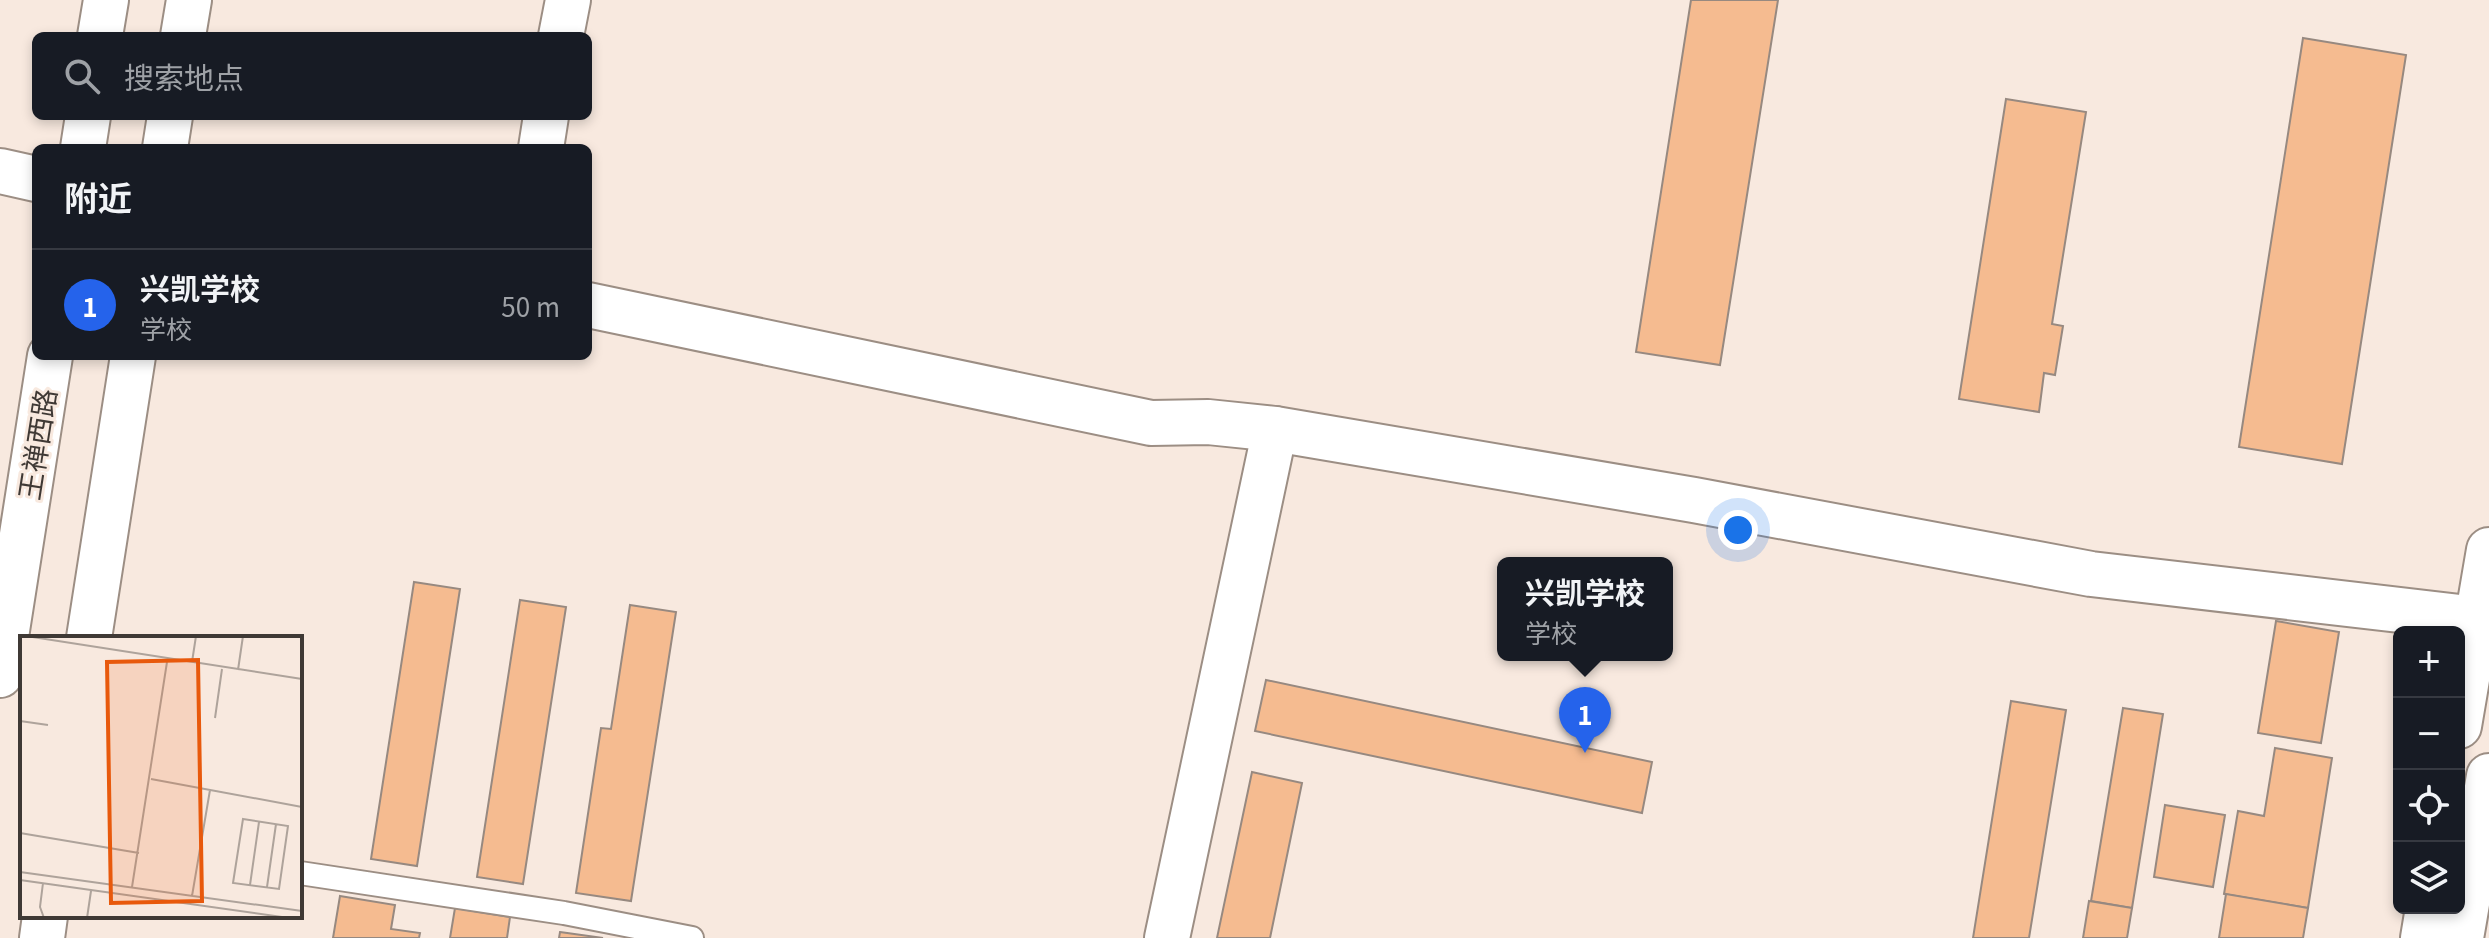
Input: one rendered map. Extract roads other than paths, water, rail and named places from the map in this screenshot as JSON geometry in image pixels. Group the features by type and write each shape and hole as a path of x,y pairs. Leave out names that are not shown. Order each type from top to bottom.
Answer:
{"street":[{"path":"101,32 106,0"},
{"path":"184,32 189,0"},
{"path":"562,32 568,0"},
{"path":"84,144 87,120"},
{"path":"166,144 169,120"},
{"path":"542,144 545,120"},
{"path":"0,171 32,178"},
{"path":"592,306 1151,423 1208,422 1275,429 1678,497 2091,574 2477,619"},
{"name":"王禅西路","path":"0,675 49,360"},
{"path":"89,636 132,360"},
{"path":"1167,938 1275,429"},
{"path":"2464,698 2489,550"},
{"path":"2461,938 2481,872 2489,776"},
{"path":"2423,938 2427,914"},
{"path":"42,938 45,918"}],"lane":[{"path":"302,873 564,913 692,938"}],"place":[{"name":"兴凯学校","path":"1585,753"}]}
